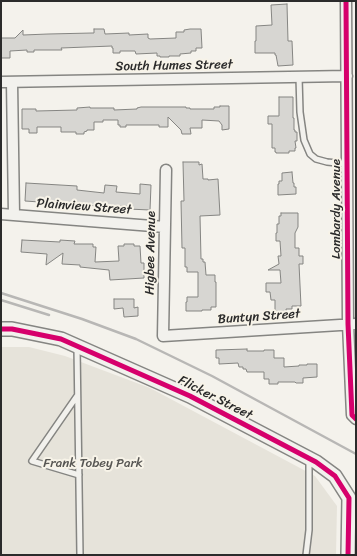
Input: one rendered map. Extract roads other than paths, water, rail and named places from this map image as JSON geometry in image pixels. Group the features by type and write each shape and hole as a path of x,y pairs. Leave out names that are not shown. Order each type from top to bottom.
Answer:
{"street":[{"name":"Lombardy Avenue","path":"346,1 347,164 352,324 352,415 354,417"},
{"name":"South Humes Street","path":"1,82 347,76"},
{"path":"12,82 14,215"},
{"name":"Higbee Avenue","path":"163,336 166,170"},
{"name":"Plainview Street","path":"1,214 165,227"},
{"name":"Buntyn Street","path":"163,336 352,324"},
{"name":"Flicker Street","path":"1,329 12,329 61,339 190,396 316,462 335,476 348,498 348,555"}],"lane":[{"path":"299,77 300,112 304,140 310,154 316,159 327,162 347,164"},
{"path":"77,346 80,555"},
{"path":"78,395 32,461 79,475"},
{"path":"306,555 309,530 310,459"}],"railway":[{"path":"1,293 82,319 136,339 212,376 356,454"},
{"path":"1,300 49,315"}],"park label":[{"name":"Frank Tobey Park","path":"93,464"}]}
